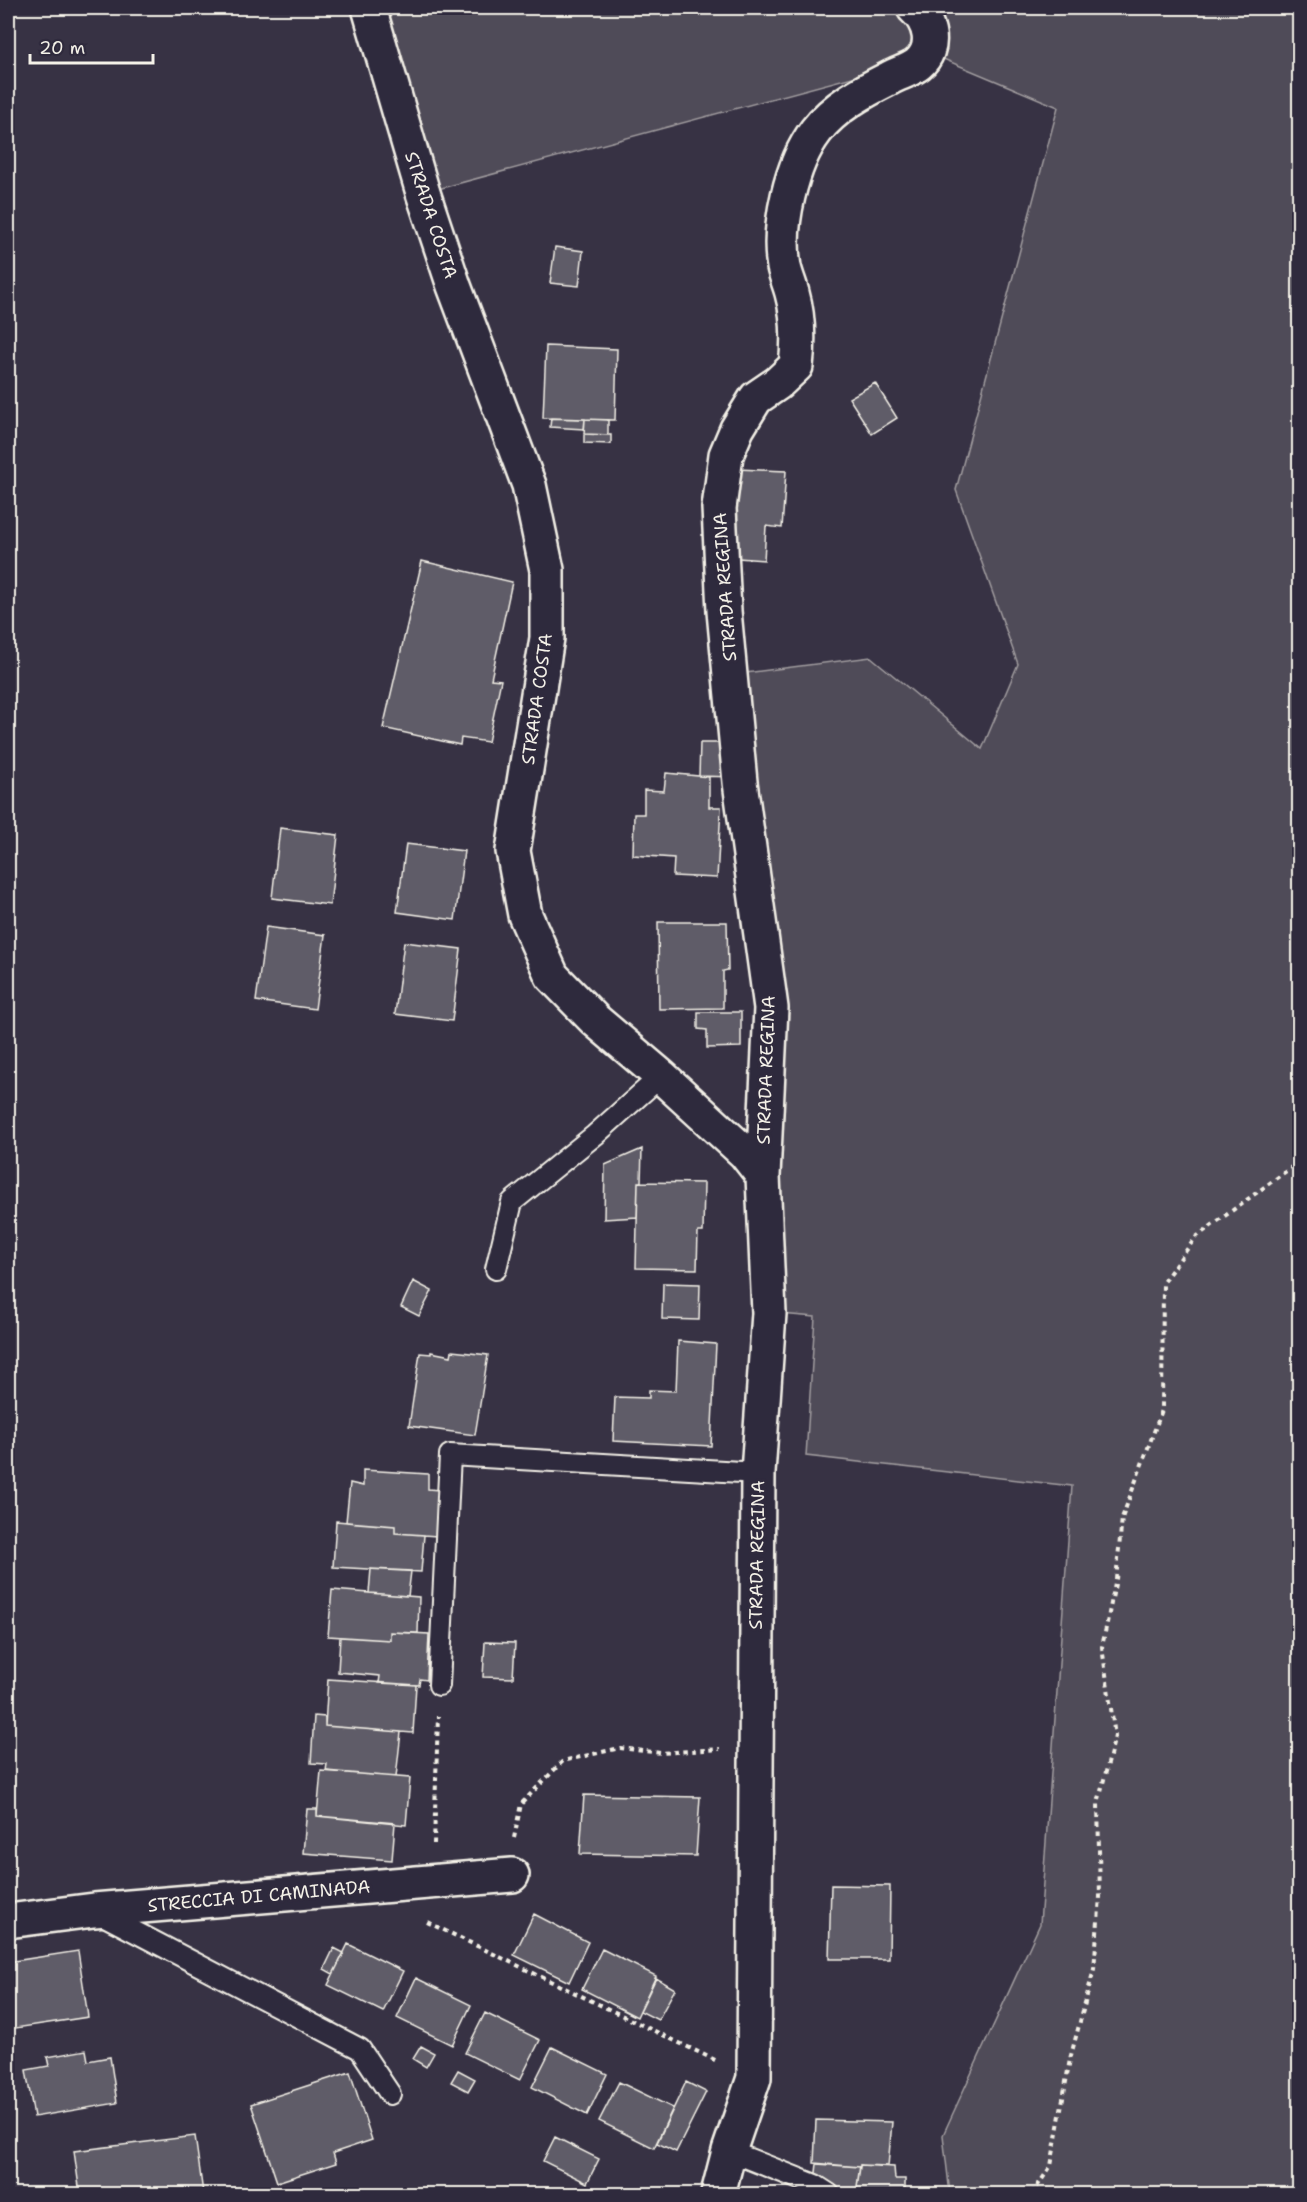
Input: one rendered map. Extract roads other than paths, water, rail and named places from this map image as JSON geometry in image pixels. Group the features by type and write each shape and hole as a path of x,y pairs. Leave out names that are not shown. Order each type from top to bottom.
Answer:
{"street":[{"name":"STRADA COSTA","path":"369,8 423,194 454,286 530,485 547,570 547,638 513,851 525,915 552,976 595,1020 661,1076 745,1153 763,1176"},
{"name":"STRADA REGINA","path":"718,2194 729,2151 754,2078 758,1473 769,1313 763,1176 771,1008 740,783 724,611 719,508 726,455 737,429 756,398 778,383 796,366 799,338 793,296 784,268 782,239 787,202 799,162 816,131 844,104 890,77 917,65 925,56 929,47 930,32 914,8"},
{"name":"STRECCIA DI CAMINADA","path":"8,1921 94,1910 512,1875"}],"lane":[{"path":"496,1269 512,1202 595,1135 661,1076"},
{"path":"439,1685 450,1455 758,1473"},
{"path":"94,1910 360,2049 390,2094"},
{"path":"729,2151 815,2185 829,2194"}]}
